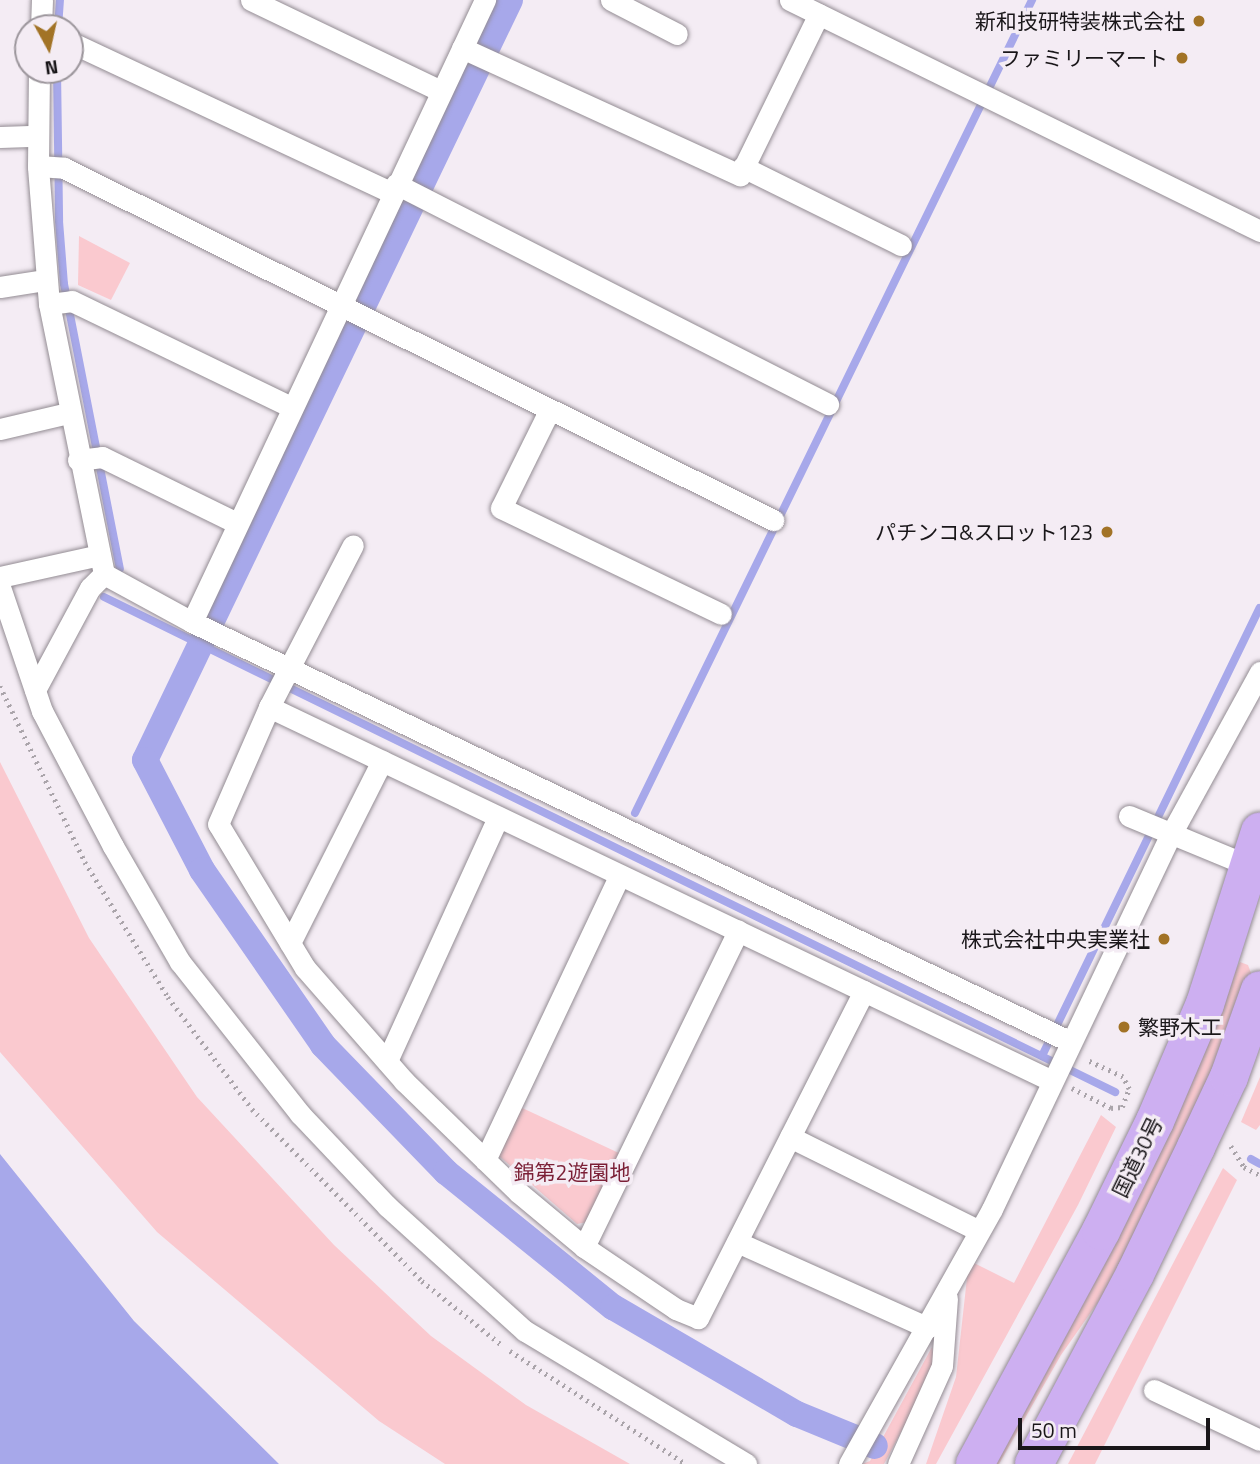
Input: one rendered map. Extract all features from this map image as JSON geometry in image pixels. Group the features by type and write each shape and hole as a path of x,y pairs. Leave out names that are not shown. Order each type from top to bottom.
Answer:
{"highway":[{"name":"国道30号","path":"975,1464 1101,1231 1154,1121 1205,1004 1258,853"},
{"path":"1034,1464 1135,1274 1196,1147 1229,1077 1260,990"}],"street":[{"path":"251,0 441,91"},
{"path":"196,623 237,523 291,407 352,312 405,192 441,91 475,54 485,0"},
{"path":"611,0 677,34"},
{"path":"790,0 1260,231"},
{"path":"475,54 740,175 819,14"},
{"path":"84,49 405,192 828,404"},
{"path":"35,690 102,565 90,458 68,413 60,303 45,280 50,167 37,136 39,84"},
{"path":"0,137 37,136"},
{"path":"50,167 352,312 773,520"},
{"path":"743,167 901,244"},
{"path":"0,287 45,280"},
{"path":"60,303 291,407"},
{"path":"549,411 501,508 721,614"},
{"path":"0,429 68,413"},
{"path":"90,458 237,523"},
{"path":"353,545 279,686 218,824 305,968 387,1061 485,1160 584,1247 676,1309 698,1318 864,992"},
{"path":"0,577 102,565 220,635 279,686 382,761 864,992 1058,1056"},
{"path":"0,587 35,690 113,846 177,957 300,1114 387,1206 525,1331 746,1464"},
{"path":"852,1459 928,1328 977,1230 992,1209 1058,1056 1167,833 1260,672"},
{"path":"279,686 1058,1056"},
{"path":"290,943 382,761"},
{"path":"387,1061 498,817"},
{"path":"1135,819 1167,833 1258,853"},
{"path":"485,1160 620,875"},
{"path":"584,1247 738,931"},
{"path":"790,1137 977,1230"},
{"path":"737,1242 928,1328"},
{"path":"898,1464 942,1366 948,1289"},
{"path":"1154,1390 1260,1440"}],"path":[{"path":"1058,1056 1123,1077 1129,1089 1122,1107 1111,1108 1058,1056"},
{"path":"1230,1146 1236,1149 1244,1167 1260,1175"},
{"path":"322,1184 328,1178"},
{"path":"642,1438 646,1433"}],"green space":[{"path":"79,236 130,263 111,300 78,285"},
{"path":"0,762 89,938 197,1097 334,1245 431,1336 526,1405 630,1464 445,1464 379,1421 157,1232 0,1052"},
{"path":"1240,962 1248,965 1251,973 1185,1133 1103,1295 1061,1355 999,1464 988,1464"},
{"path":"1260,1077 1260,1125 1256,1130 1241,1122"},
{"name":"錦第2遊園地","path":"518,1106 621,1154 588,1222 577,1224 499,1156"},
{"path":"1101,1115 1116,1127 1078,1205 936,1464 926,1464 956,1377 968,1269 972,1262 1014,1283"},
{"path":"1223,1168 1237,1180 1095,1464 1068,1464"},
{"path":"932,1347 934,1359 924,1389 884,1464 862,1464 870,1461"}],"water":[{"path":"0,1154 134,1321 279,1464 0,1464"}],"waterway":[{"path":"59,14 60,0"},
{"path":"510,0 145,760 202,870 323,1045 446,1172 613,1307 797,1414 875,1446"},
{"path":"635,813 1032,0"},
{"path":"57,84 59,221 64,284 120,569"},
{"path":"104,597 1115,1092"},
{"path":"1042,1056 1260,608"},
{"path":"1251,1159 1260,1164"}],"place":[{"name":"新和技研特装株式会社","path":"1199,21"},
{"name":"ファミリーマート","path":"1182,58"},
{"name":"パチンコ&スロット123","path":"1107,532"},
{"name":"株式会社中央実業社","path":"1164,939"},
{"name":"繁野木工","path":"1124,1027"}]}
